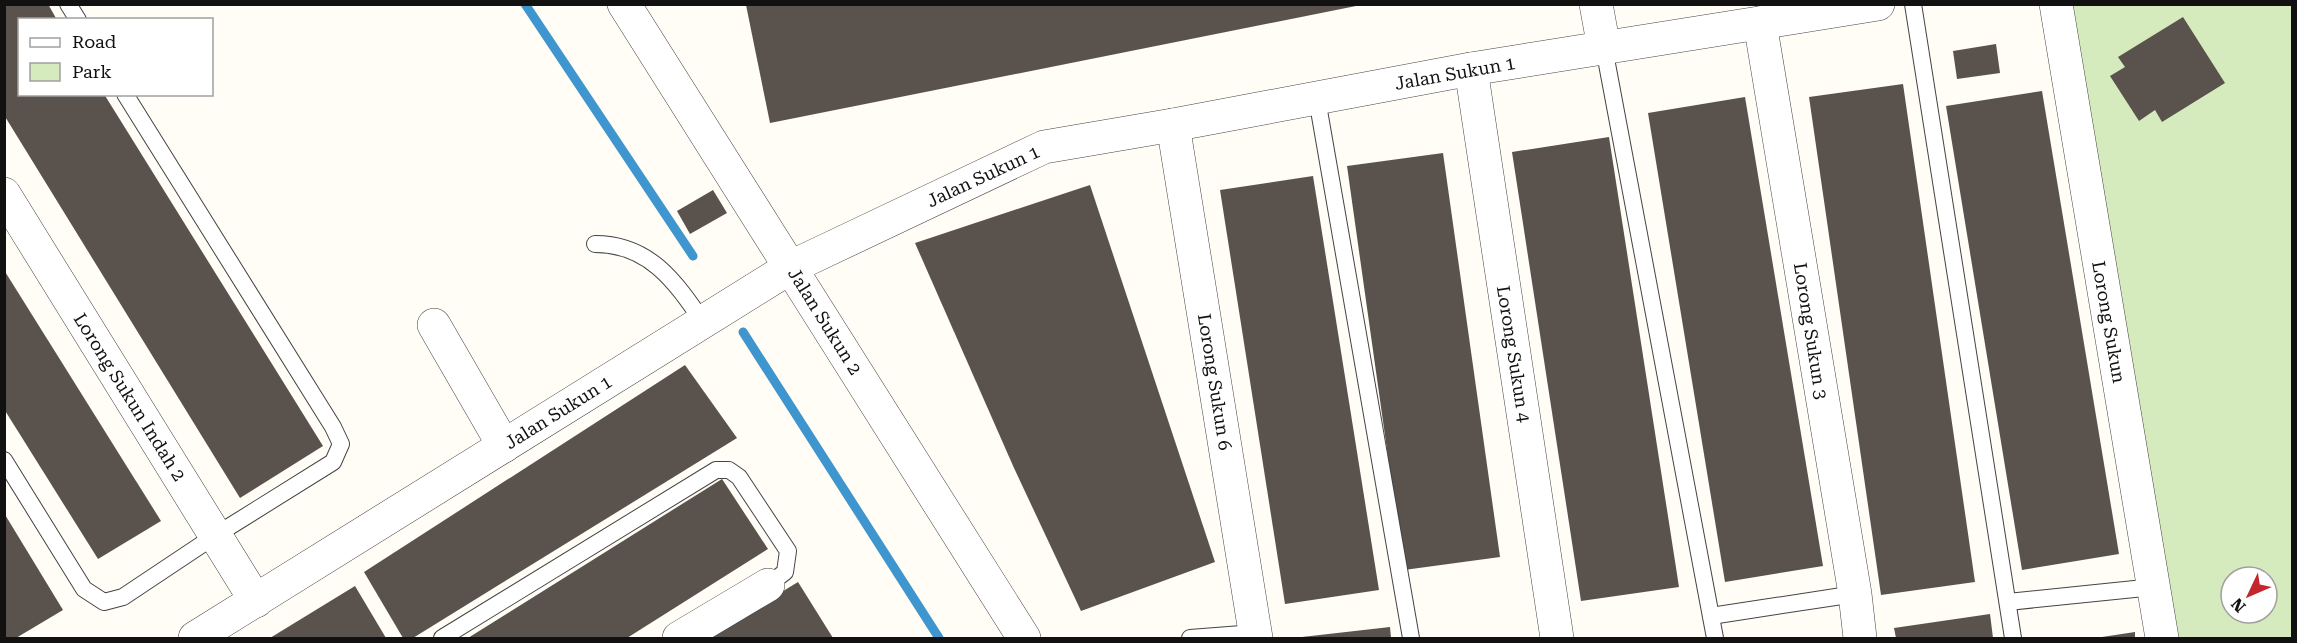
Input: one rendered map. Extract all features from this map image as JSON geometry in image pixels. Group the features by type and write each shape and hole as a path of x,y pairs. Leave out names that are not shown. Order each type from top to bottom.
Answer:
{"street":[{"name":"Jalan Sukun 2","path":"624,4 1024,639"},
{"path":"1596,4 1604,48"},
{"name":"Jalan Sukun 1","path":"195,639 791,267 1044,147 1317,99 1471,69 1878,4"},
{"name":"Lorong Sukun","path":"2056,4 2162,639"},
{"name":"Lorong Sukun 3","path":"1760,23 1855,594 1860,639"},
{"name":"Lorong Sukun 4","path":"1471,69 1557,639"},
{"name":"Lorong Sukun 6","path":"1173,125 1256,636"},
{"name":"Lorong Sukun Indah 2","path":"4,194 256,601"},
{"path":"434,325 504,446"},
{"path":"679,639 768,585"}],"lane":[{"path":"68,4 77,18"},
{"path":"1913,4 2013,639"},
{"path":"1604,48 1715,639"},
{"path":"4,460 84,589 104,602 123,597 216,535 333,462 341,444 333,427 125,96"},
{"path":"1317,99 1411,639"},
{"path":"595,244 613,244 637,252 657,266 679,287 703,322"},
{"path":"442,639 716,470 729,470 739,477 788,551 785,572 768,585"},
{"path":"2008,602 2154,587"},
{"path":"1711,616 1855,594"},
{"path":"1190,639 1256,636"}],"green space":[{"path":"2056,5 2292,5 2292,638 2162,638"}],"building":[{"path":"4,4 48,4 56,18 18,18 18,96 105,96 323,446 240,498 4,115"},
{"path":"746,5 1356,5 1356,6 770,123"},
{"path":"2183,17 2225,83 2162,122 2155,110 2139,121 2110,76 2125,67 2118,57"},
{"path":"1996,44 2000,73 1957,79 1953,51"},
{"path":"1903,84 1975,582 1881,595 1809,97"},
{"path":"2042,91 2119,554 2022,570 1946,106"},
{"path":"1745,97 1823,566 1725,582 1648,113"},
{"path":"1609,137 1679,587 1581,601 1512,152"},
{"path":"1443,153 1500,557 1404,570 1347,166"},
{"path":"1313,176 1379,590 1285,604 1220,190"},
{"path":"1090,185 1215,562 1081,611 1014,468 915,243"},
{"path":"713,190 727,213 690,234 677,211"},
{"path":"4,270 161,521 98,559 4,409"},
{"path":"685,365 737,438 413,638 403,638 364,572"},
{"path":"722,479 768,549 627,638 468,638"},
{"path":"4,513 63,610 16,638 4,638"},
{"path":"798,582 833,638 706,638"},
{"path":"355,586 386,638 270,638"},
{"path":"1990,614 1993,638 1896,638 1894,628"},
{"path":"1390,627 1391,638 1302,637"},
{"path":"2135,632 2135,638 2102,638 2102,637"}],"waterway":[{"path":"525,4 693,256"},
{"path":"743,332 939,638"}]}
